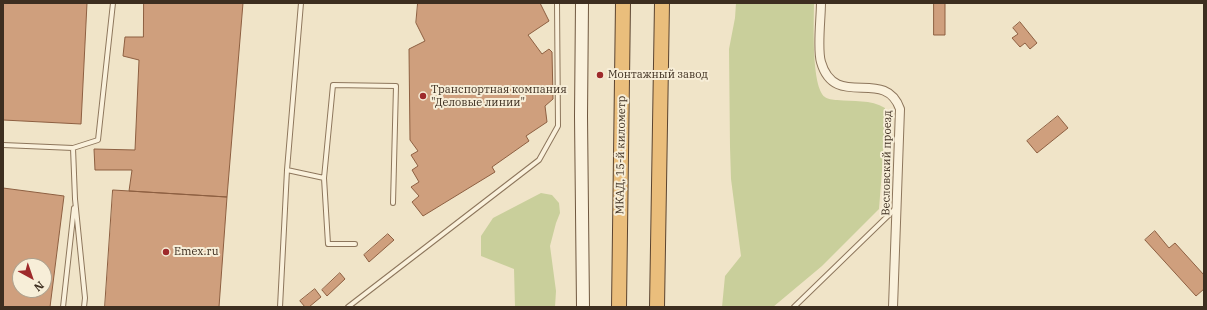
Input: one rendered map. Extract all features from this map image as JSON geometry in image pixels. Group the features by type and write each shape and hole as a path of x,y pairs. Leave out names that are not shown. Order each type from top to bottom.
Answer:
{"highway":[{"name":"МКАД, 15-й километр","path":"619,307 624,3"},
{"path":"658,307 662,3"}],"main road":[{"path":"582,3 581,116 584,307"}],"street":[{"name":"Весловский проезд","path":"821,3 820,60 830,80 843,87 883,89 891,94 897,102 900,110 893,307"}],"lane":[{"path":"3,145 73,148 98,140 113,3"},
{"path":"280,307 287,170 301,3"},
{"path":"348,307 539,160 558,126 557,3"},
{"path":"355,244 328,244 324,178 333,85 396,86 393,203"},
{"path":"73,148 75,199 85,298 84,307"},
{"path":"287,170 324,178"},
{"path":"63,307 75,199"},
{"path":"794,307 897,207"}],"green space":[{"path":"736,3 814,3 815,68 817,81 825,97 835,100 874,103 885,108 886,119 879,209 822,266 773,307 722,307 725,276 741,256 731,179 730,147 729,49 735,18"},
{"path":"541,193 552,195 559,203 560,213 550,246 556,291 555,307 515,307 514,269 481,256 481,236 493,218"}],"building":[{"path":"3,3 87,3 81,124 3,120"},
{"path":"144,3 243,3 227,197 129,191 132,170 95,170 94,149 135,150 139,60 123,56 125,37 143,37"},
{"path":"418,3 540,3 549,21 528,35 542,54 549,49 552,52 553,99 545,106 547,122 526,136 529,141 492,167 495,172 423,216 412,202 419,196 411,187 419,182 412,170 418,166 411,155 418,151 410,140 409,49 425,41 416,23"},
{"path":"934,3 945,3 945,35 934,35"},
{"path":"1020,22 1037,43 1030,49 1025,43 1020,47 1012,38 1018,34 1013,28"},
{"path":"1058,116 1068,128 1037,153 1027,141"},
{"path":"3,188 64,196 52,291 52,258 12,258 12,298 51,298 50,307 3,307"},
{"name":"Emex.ru","path":"113,190 227,197 219,307 105,307"},
{"path":"1155,231 1169,248 1175,243 1204,275 1204,289 1196,296 1145,240"},
{"path":"388,234 394,240 369,262 364,255"},
{"path":"340,273 345,279 327,296 322,290"},
{"path":"315,289 321,297 309,307 305,307 300,301"}],"place":[{"name":"Монтажный завод","path":"600,75"},
{"name":"Транспортная компания \"Деловые линии\"","path":"423,96"},
{"name":"Emex.ru","path":"166,252"}]}
